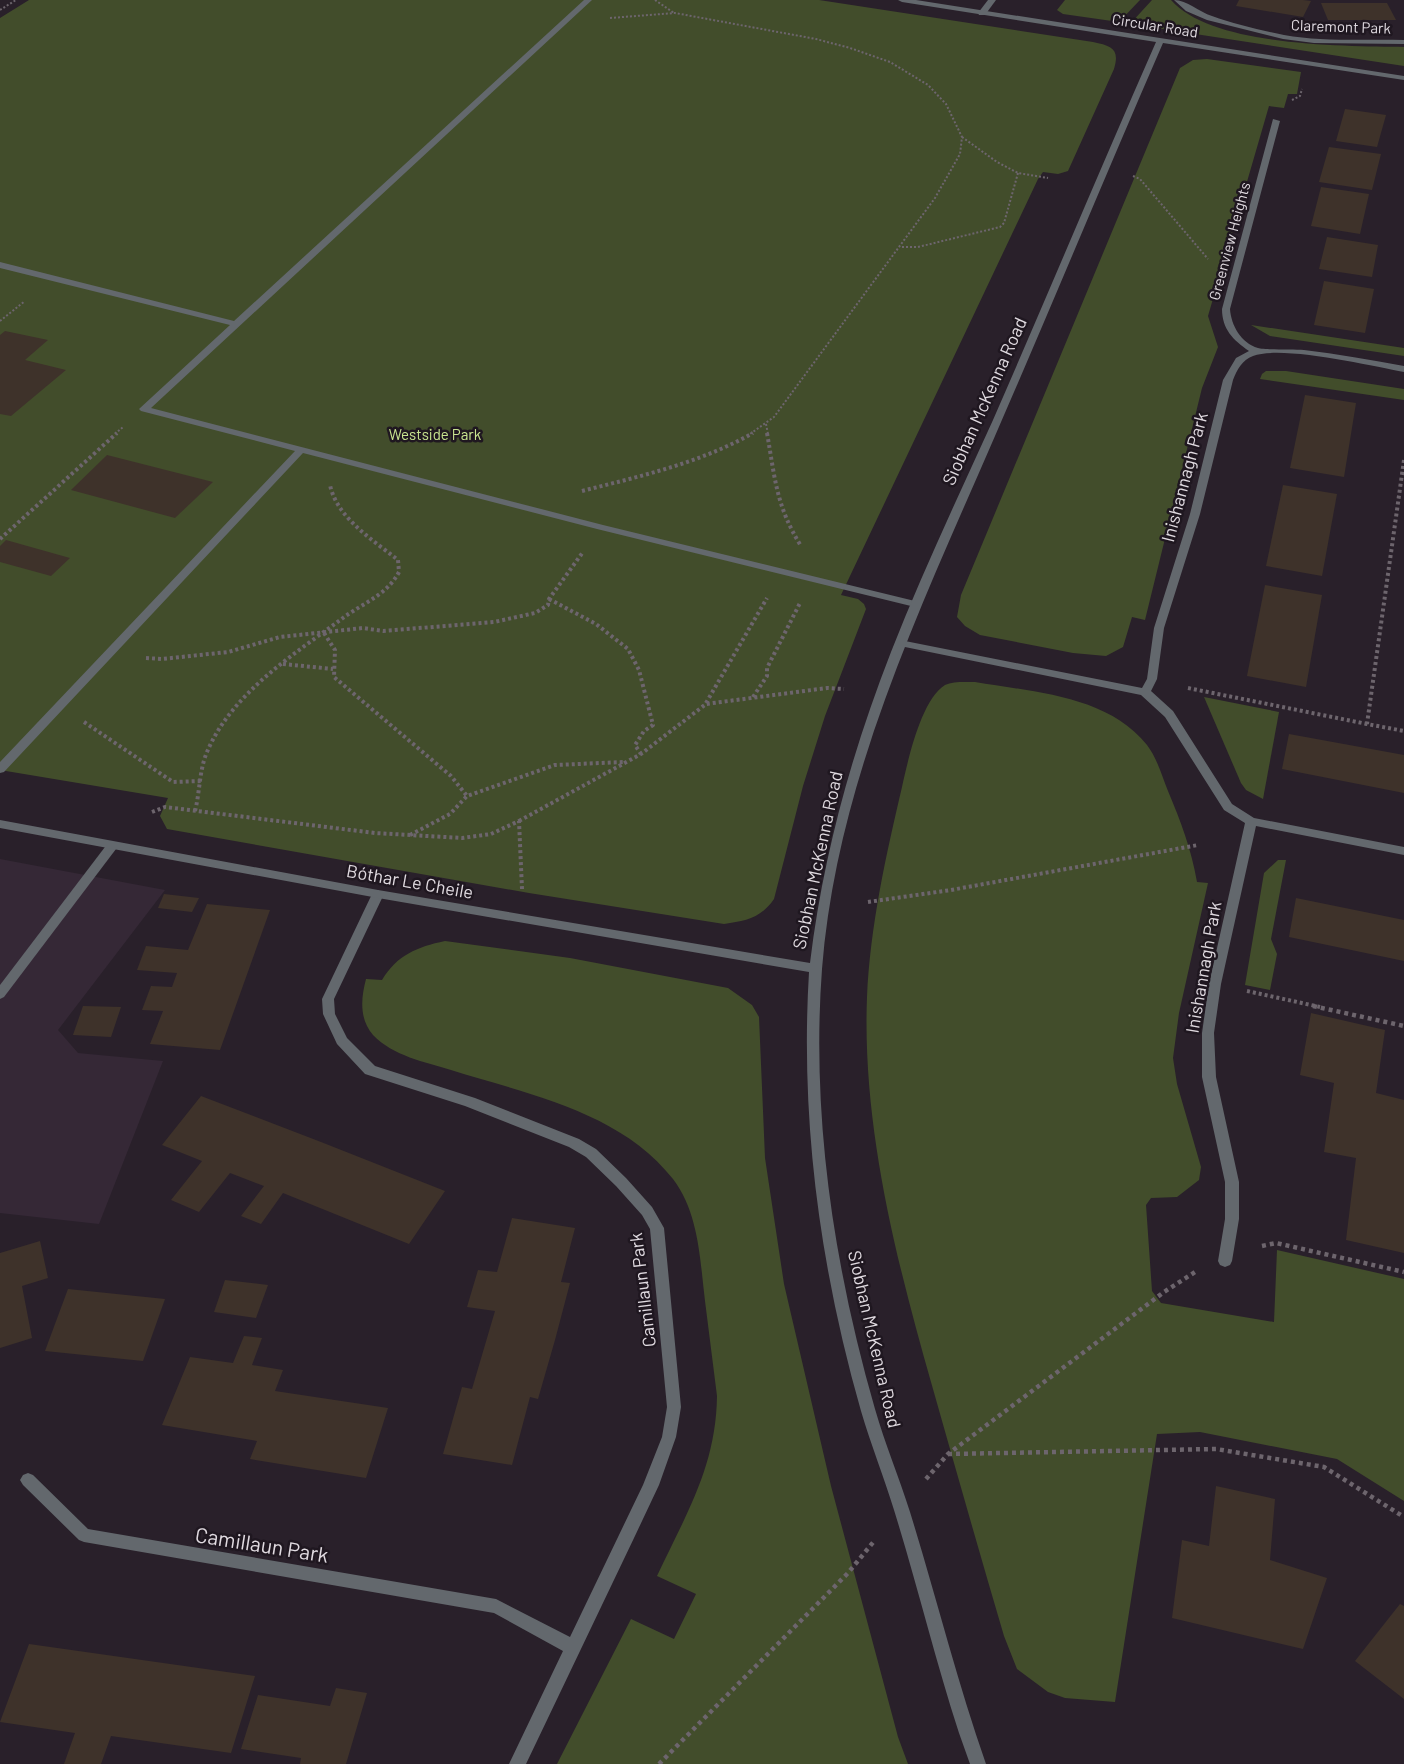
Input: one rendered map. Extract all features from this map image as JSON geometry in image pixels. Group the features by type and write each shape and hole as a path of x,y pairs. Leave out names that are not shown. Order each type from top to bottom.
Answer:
{"street":[{"path":"144,409 588,0"},
{"name":"Circular Road","path":"902,0 1404,78"},
{"path":"982,13 992,0"},
{"name":"Claremont Park","path":"1178,0 1189,9 1210,18 1283,37 1314,41 1404,42"},
{"name":"Siobhan McKenna Road","path":"978,1764 961,1718 901,1509 865,1400 827,1220 814,1109 812,1061 816,968 820,932 846,803 862,748 900,643 1160,40"},
{"name":"Greenview Heights","path":"1256,351 1236,337 1225,318 1276,121"},
{"path":"0,265 235,324"},
{"path":"1256,351 1278,350 1404,369"},
{"name":"Inishannagh Park","path":"1145,692 1152,679 1160,628 1195,514 1227,380 1239,360 1256,351"},
{"path":"144,409 781,573 915,604"},
{"path":"0,769 301,450"},
{"path":"900,643 1145,692 1169,714 1185,736 1211,783 1228,807 1251,821 1404,851"},
{"name":"Inishannagh Park","path":"1225,1262 1232,1219 1232,1182 1209,1077 1208,1033 1215,984 1251,821"},
{"name":"Bóthar Le Cheile","path":"0,824 378,894 816,968"},
{"path":"0,994 112,846"},
{"name":"Camillaun Park","path":"378,894 328,999 329,1014 342,1041 370,1070 470,1102 574,1143 591,1153 636,1198 657,1228 674,1407 669,1437 651,1485 517,1764"},
{"name":"Camillaun Park","path":"28,1480 84,1535 496,1606 572,1647"}],"path":[{"path":"0,10 16,0"},
{"path":"656,0 675,13"},
{"path":"556,28 581,21 675,13 834,43 890,62 928,85 946,104 962,137 997,162 1018,173 1048,178"},
{"path":"1276,121 1288,109 1293,99 1300,96 1312,64"},
{"path":"576,493 691,461 727,446 774,417 901,247 951,172 960,154 962,137"},
{"path":"1107,164 1140,179 1216,268 1235,279"},
{"path":"901,247 918,248 1000,227 1004,223 1018,173"},
{"path":"0,538 144,409"},
{"path":"752,698 767,676 766,668 814,579 819,565 792,532 775,494 766,424"},
{"path":"1367,724 1404,460"},
{"path":"195,811 201,791 207,753 218,733 248,696 281,663 356,608 386,591 399,572 398,560 364,532 332,498 332,476 342,461"},
{"path":"110,652 162,659 183,658 228,652 280,638 363,628 383,631 435,628 495,622 535,613 548,604 549,599 601,527"},
{"path":"152,812 165,807 325,828 410,836 462,838 491,834 641,754 706,704 781,573"},
{"path":"549,599 574,609 595,623 634,656 653,725 644,731 635,745 641,754"},
{"path":"324,633 335,650 334,677 451,776 467,796"},
{"path":"281,663 333,669"},
{"path":"1152,679 1404,731"},
{"path":"706,704 827,688 843,690"},
{"path":"56,710 88,724 173,782 202,780"},
{"path":"410,836 450,814 467,796 555,765 625,762"},
{"path":"519,821 522,888 519,896"},
{"path":"868,902 931,895 1087,863 1198,845"},
{"path":"1215,984 1404,1026"},
{"path":"659,1764 848,1573 948,1454 1164,1292 1202,1267 1225,1262 1239,1250 1276,1243 1404,1272"},
{"path":"948,1454 1216,1449 1324,1467 1404,1517"}],"shaded area":[{"path":"0,859 165,890 58,1030 78,1053 163,1061 99,1224 0,1213"}],"green space":[{"name":"Westside Park","path":"29,0 819,0 1093,42 1113,50 1116,57 1114,69 1068,171 1058,174 1043,172 1038,179 841,595 858,599 866,609 825,716 803,786 774,899 764,910 746,920 724,924 529,893 167,829 160,816 168,798 0,770 0,18"},
{"path":"1065,0 1140,0 1119,22 1063,14 1057,10"},
{"path":"1152,0 1171,0 1190,15 1216,27 1247,35 1315,44 1404,47 1404,66 1130,24"},
{"path":"1207,59 1301,72 1297,94 1288,94 1284,108 1269,106 1208,316 1218,347 1202,388 1145,620 1132,617 1123,647 1106,656 1073,653 980,635 965,626 957,617 961,595 1180,68 1193,60"},
{"path":"1251,325 1404,348 1404,356 1270,336"},
{"path":"1266,371 1286,371 1404,389 1404,400 1260,379"},
{"path":"956,682 975,682 1067,698 1111,715 1130,728 1151,750 1156,761 1185,835 1197,882 1208,883 1179,1013 1173,1058 1177,1084 1201,1167 1199,1180 1177,1197 1151,1198 1146,1205 1152,1291 1161,1303 1274,1322 1277,1250 1404,1279 1404,1501 1337,1459 1200,1432 1157,1434 1115,1702 1065,1698 1048,1692 1017,1669 1004,1636 918,1335 894,1240 876,1143 867,1046 867,997 871,944 890,839 912,747 929,703 945,685"},
{"path":"1204,697 1279,712 1263,799 1246,790 1241,783"},
{"path":"1278,860 1286,860 1271,939 1277,954 1270,990 1245,985 1264,873"},
{"path":"445,941 570,958 728,988 752,1005 759,1017 765,1158 784,1284 831,1486 898,1737 908,1764 557,1764 631,1619 674,1639 696,1594 657,1576 698,1489 715,1422 717,1396 700,1253 693,1222 682,1192 652,1156 627,1137 571,1108 400,1053 381,1042 368,1029 362,1008 366,979 382,980 394,964 409,953"}],"building":[{"path":"1239,0 1311,1 1303,17 1236,6"},
{"path":"1321,3 1387,3 1396,20 1328,20"},
{"path":"1345,109 1386,115 1377,147 1336,141"},
{"path":"1329,147 1381,154 1372,190 1319,182"},
{"path":"1321,187 1369,194 1360,234 1311,226"},
{"path":"1327,237 1378,245 1372,277 1319,269"},
{"path":"1324,281 1374,289 1365,333 1314,325"},
{"path":"5,331 48,340 25,360 66,370 11,416 0,414 0,335"},
{"path":"1305,395 1356,403 1344,477 1290,468"},
{"path":"107,455 213,482 175,518 71,490"},
{"path":"1283,485 1337,494 1322,576 1266,566"},
{"path":"6,540 70,558 51,576 0,562 0,546"},
{"path":"1265,585 1322,595 1306,687 1247,676"},
{"path":"1289,734 1404,755 1404,793 1282,769"},
{"path":"164,894 199,898 192,912 158,908"},
{"path":"1296,898 1404,920 1404,961 1289,937"},
{"path":"207,904 270,910 220,1050 150,1044 163,1011 142,1010 151,986 172,987 177,973 137,970 146,946 188,950"},
{"path":"83,1006 121,1007 111,1037 73,1035"},
{"path":"1311,1013 1385,1030 1376,1093 1404,1100 1404,1253 1346,1240 1356,1158 1324,1152 1334,1083 1300,1075"},
{"path":"201,1096 445,1191 409,1244 283,1193 261,1224 241,1216 264,1186 230,1173 199,1212 171,1200 202,1161 162,1145"},
{"path":"512,1218 575,1228 561,1282 570,1283 555,1340 538,1399 530,1397 512,1465 443,1454 462,1387 472,1389 495,1311 467,1307 478,1270 497,1272"},
{"path":"40,1241 48,1278 22,1286 32,1338 0,1348 0,1253"},
{"path":"225,1280 268,1285 256,1318 214,1312"},
{"path":"68,1289 165,1299 143,1361 45,1351"},
{"path":"244,1336 262,1338 252,1365 283,1370 275,1391 388,1408 366,1478 250,1459 257,1441 162,1425 190,1357 233,1363"},
{"path":"1216,1486 1275,1499 1270,1560 1327,1578 1303,1649 1172,1618 1182,1540 1209,1546"},
{"path":"1400,1604 1404,1606 1404,1699 1355,1661"},
{"path":"29,1644 255,1676 231,1753 111,1736 101,1764 64,1764 75,1733 0,1722"},
{"path":"336,1688 367,1693 346,1764 300,1764 301,1758 241,1749 258,1695 330,1706"}]}
